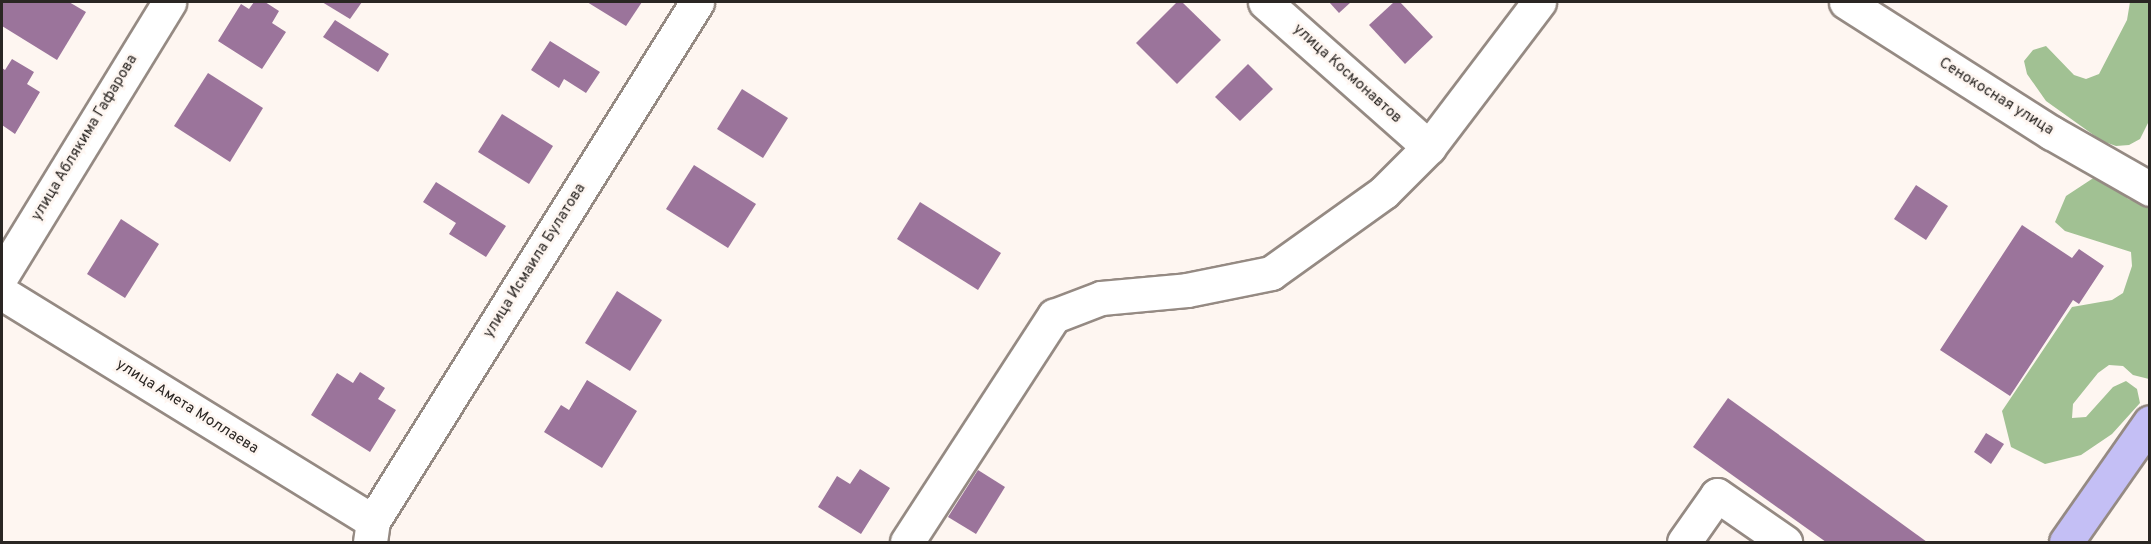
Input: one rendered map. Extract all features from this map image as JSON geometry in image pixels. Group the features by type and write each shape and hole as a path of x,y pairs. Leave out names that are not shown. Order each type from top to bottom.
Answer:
{"main road":[{"path":"2066,543 2150,422"}],"street":[{"name":"улица Аблякима Гафарова","path":"2,275 169,2"},
{"name":"улица Исмаила Булатова","path":"371,532 698,2"},
{"name":"улица Космонавтов","path":"1265,2 1429,147"},
{"path":"907,543 1054,316 1101,298 1187,290 1271,273 1384,192 1429,147 1539,2"},
{"name":"Сенокосная улица","path":"1846,2 2052,133 2150,189"},
{"name":"улица Амета Моллаева","path":"2,293 371,532"},
{"path":"1684,543 1717,495 1785,543"}],"green space":[{"path":"2130,2 2149,2 2149,121 2140,139 2129,145 2116,146 2102,141 2046,101 2027,74 2024,61 2033,50 2046,46 2074,75 2086,79 2099,74 2127,20"},
{"path":"2101,173 2122,187 2128,199 2149,204 2149,379 2133,375 2123,366 2109,365 2098,373 2073,404 2072,418 2086,417 2113,387 2126,381 2137,389 2140,403 2112,434 2081,455 2045,464 2011,447 2002,411 2072,307 2112,300 2123,293 2132,266 2131,252 2065,231 2055,222 2066,196"}],"building":[{"path":"2,2 69,2 86,12 57,60 2,26"},
{"path":"254,2 265,2 279,11 272,23 286,32 262,69 218,41 241,4 249,9"},
{"path":"322,2 362,2 350,19"},
{"path":"587,2 642,2 626,26"},
{"path":"1177,2 1182,2 1221,40 1177,84 1136,43"},
{"path":"1329,2 1351,2 1339,13"},
{"path":"1394,2 1400,2 1433,37 1405,64 1369,25"},
{"path":"335,20 389,54 378,72 323,37"},
{"path":"550,41 600,72 586,93 564,79 559,88 531,70"},
{"path":"12,59 34,72 27,84 40,92 15,134 2,125 2,68 5,70"},
{"path":"1248,64 1273,89 1240,121 1215,97"},
{"path":"208,73 263,108 230,162 174,126"},
{"path":"742,89 788,118 763,158 717,129"},
{"path":"502,114 553,146 529,184 478,152"},
{"path":"694,165 756,204 728,248 666,209"},
{"path":"436,182 506,226 486,257 449,234 456,223 423,202"},
{"path":"1916,185 1948,206 1926,240 1894,219"},
{"path":"920,202 1001,253 978,290 897,239"},
{"path":"121,219 159,244 125,298 87,274"},
{"path":"2022,225 2072,258 2079,249 2104,266 2079,304 2073,300 2010,396 1940,350"},
{"path":"617,291 662,320 630,371 585,343"},
{"path":"360,372 385,388 378,399 396,410 370,452 311,415 337,373 353,383"},
{"path":"587,380 637,411 602,468 544,432 561,405 569,410"},
{"path":"1728,398 1927,542 1826,542 1693,447"},
{"path":"1986,433 2004,444 1991,464 1974,452"},
{"path":"860,469 890,488 861,534 818,507 837,476 850,484"},
{"path":"978,470 1005,487 976,534 948,517"}]}
